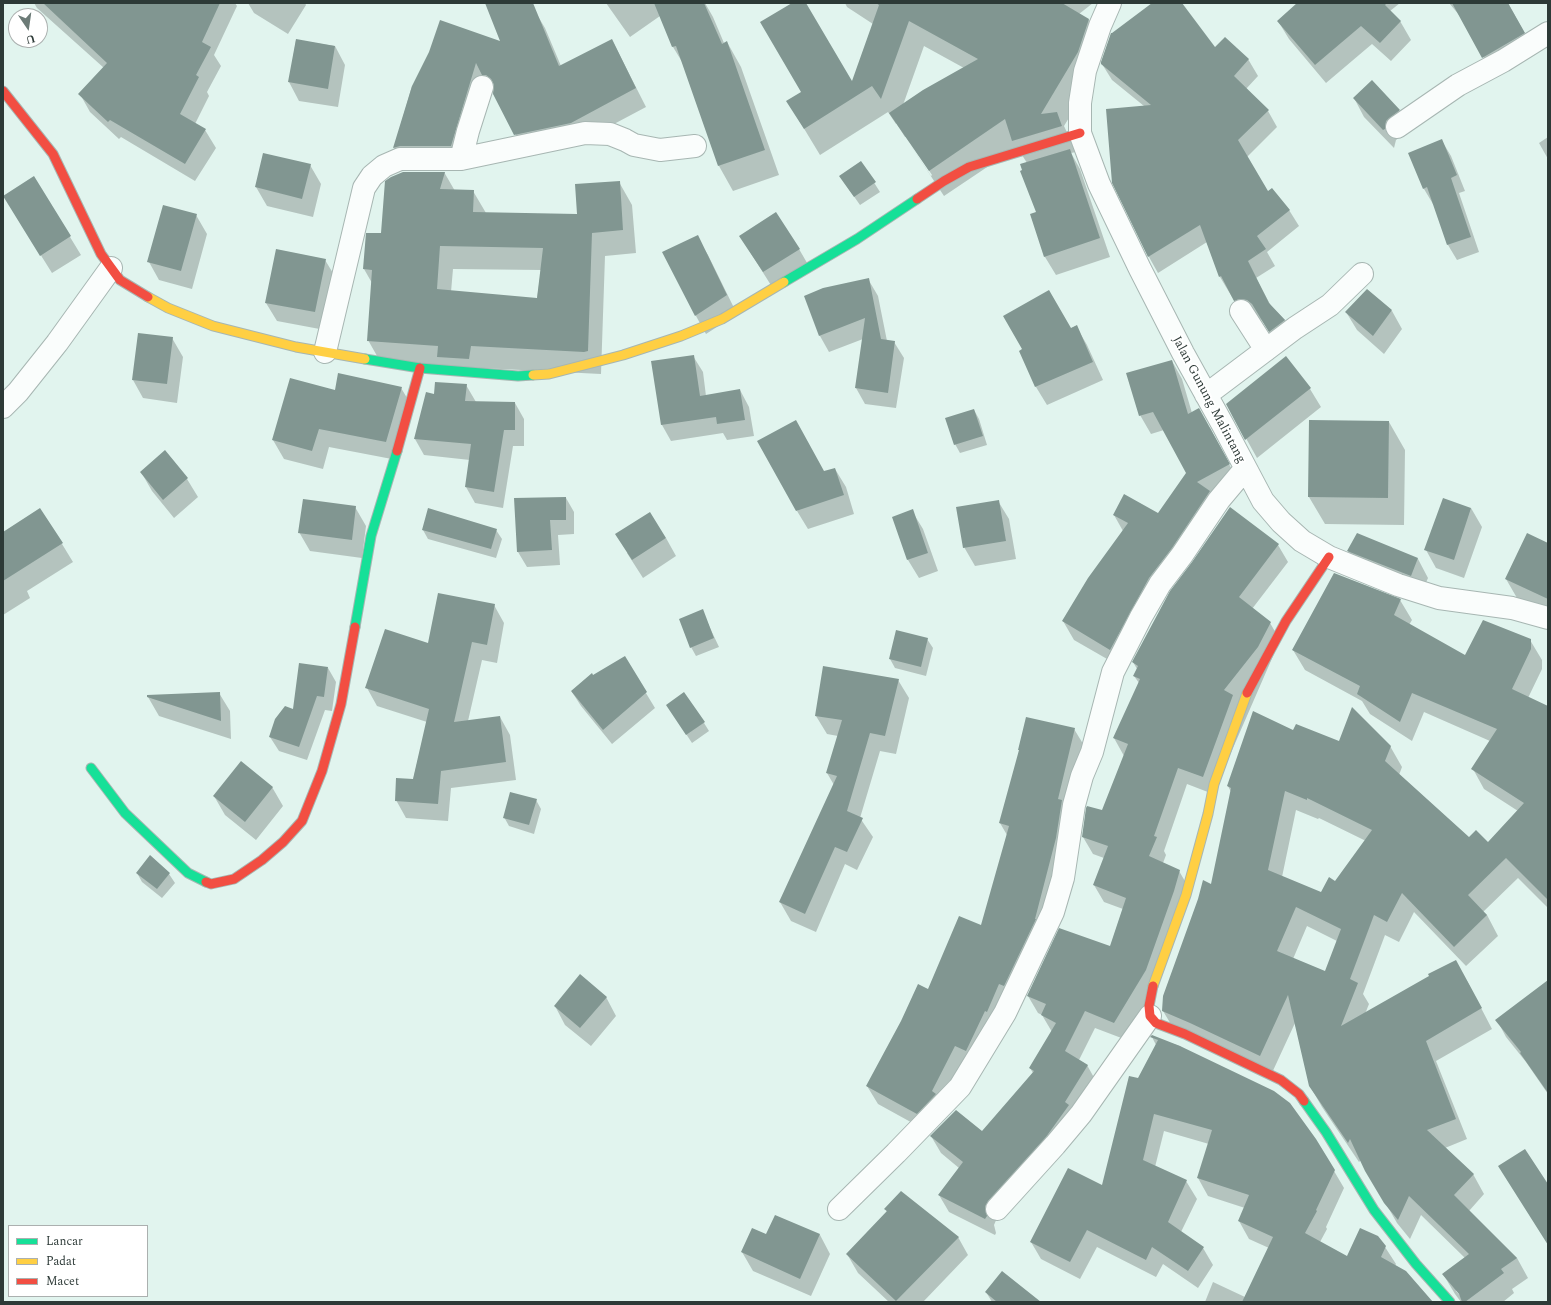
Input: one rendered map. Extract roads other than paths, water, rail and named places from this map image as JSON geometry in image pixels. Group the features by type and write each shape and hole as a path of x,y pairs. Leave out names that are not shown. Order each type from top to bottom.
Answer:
{"street":[{"name":"Jalan Gunung Malintang","path":"1110,3 1100,26 1085,71 1080,103 1080,133 1099,184 1179,346 1263,501 1281,522 1302,541 1329,557 1398,585 1439,598 1512,608 1548,618"},
{"path":"1397,127 1458,85 1503,61 1548,33"},
{"path":"461,159 482,87"},
{"path":"3,91 53,154 101,254 120,280 168,308 206,323 296,347 420,368 518,376 549,374 623,355 681,336 722,319 753,302 824,257 857,239 944,181 969,167 1080,133"},
{"path":"326,352 364,188 372,176 384,166 400,159 461,159 585,133 610,134 634,145 660,150 695,146"},
{"path":"3,407 18,392 57,342 111,268"},
{"path":"1206,395 1330,305 1362,274"},
{"path":"1240,311 1266,350"},
{"path":"91,768 124,813 188,873 211,884 234,879 262,860 283,842 302,821 322,771 341,704 371,536 403,431 420,368"},
{"path":"839,1209 960,1087 1006,1013 1053,912 1063,878 1074,806 1082,776 1092,752 1113,672 1141,617 1160,584 1182,555 1219,500 1245,469"},
{"path":"1329,557 1286,621 1245,697 1214,784 1208,814 1186,895 1151,993 1149,1006 1150,1016 1156,1023 1185,1034 1281,1080 1299,1094 1326,1132 1374,1210 1416,1264 1450,1302"},
{"path":"997,1209 1081,1114 1150,1016"}]}
